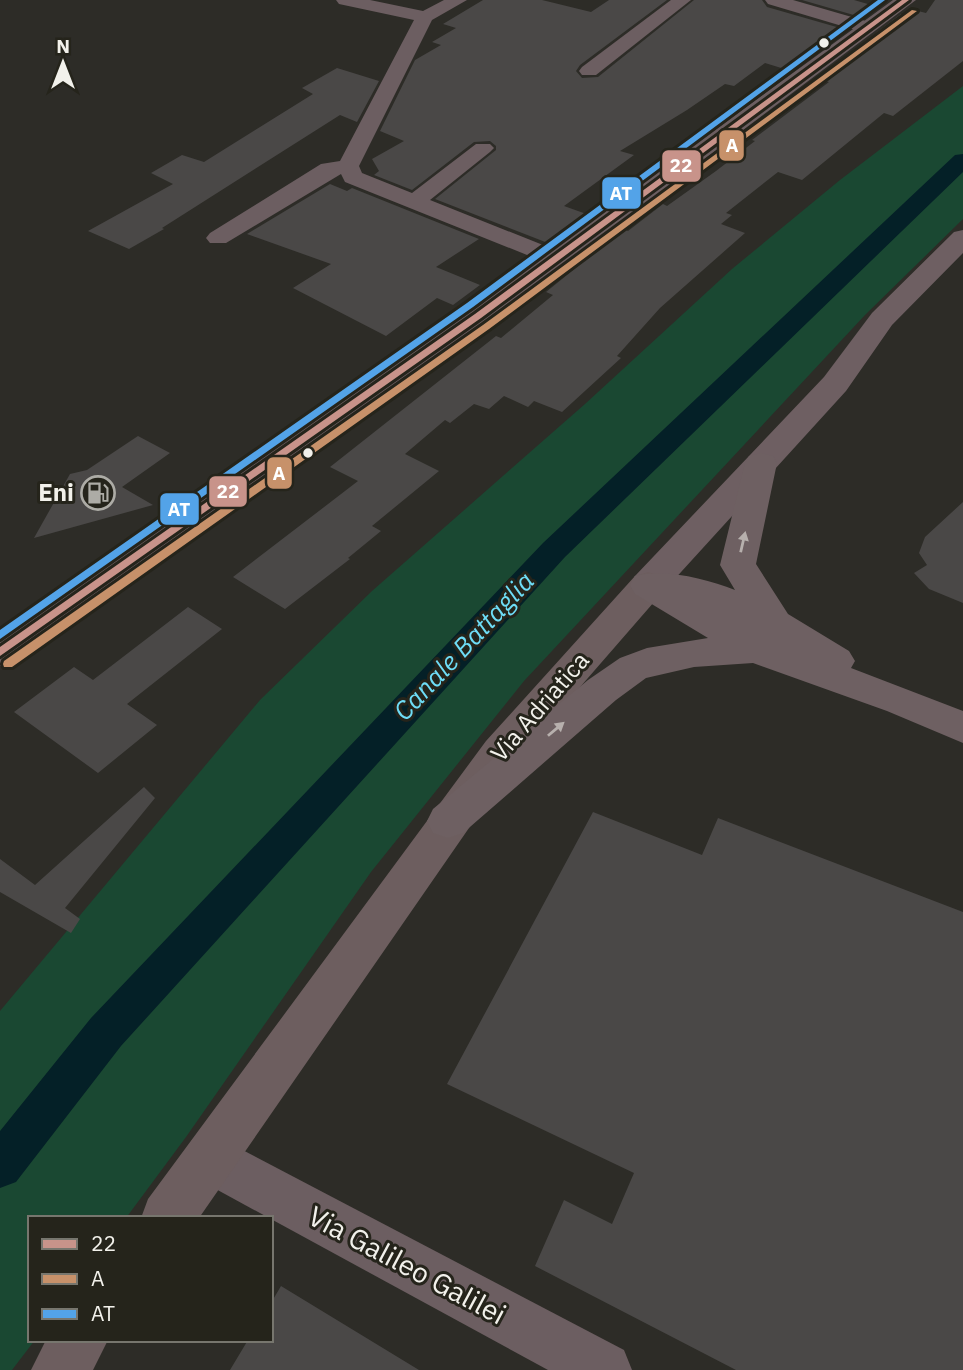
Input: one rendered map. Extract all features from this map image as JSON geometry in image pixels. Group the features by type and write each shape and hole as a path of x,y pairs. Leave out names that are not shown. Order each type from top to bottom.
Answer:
{"highway":[{"path":"761,463 738,565 765,636"},
{"path":"648,585 963,728"},
{"path":"449,821 602,690 634,668 647,662 765,636"}],"main road":[{"name":"Via Adriatica","path":"168,1216 449,821 509,742 648,585 835,384 882,318 963,238"},
{"path":"59,1370 79,1342"}],"street":[{"path":"345,0 425,17"},
{"path":"348,166 425,17 458,0"},
{"path":"589,71 682,0"},
{"path":"774,0 869,28"},
{"path":"0,652 204,511 906,0"},
{"path":"415,201 483,148"},
{"path":"348,166 353,177 555,258"},
{"path":"218,238 329,169 348,166"},
{"name":"Via Galileo Galilei","path":"210,1158 604,1370"}],"green space":[{"path":"963,86 963,219 865,315 524,681 371,872 186,1137 127,1216 28,1216 28,1342 33,1342 12,1370 0,1370 0,1011 260,700 372,591 585,404 732,269 840,180"}],"building":[{"path":"483,0 542,0 591,12 609,0 667,0 580,65 576,71 582,78 598,77 694,0 762,0 767,7 847,30 791,71 765,63 734,86 725,84 620,151 634,155 564,206 592,216 553,245 435,199 496,150 496,146 490,141 474,142 412,190 374,175 379,171 372,159 404,141 380,131 415,60 441,45 432,42 456,28 443,24"},
{"path":"802,0 854,0 878,7 864,18"},
{"path":"935,0 963,0 963,61 893,116 884,113 802,180 778,172 726,213 732,215 721,224 745,233 660,308 617,356 621,358 562,412 534,401 528,407 504,396 489,409 474,404 450,423 445,420 405,454 439,471 372,526 381,531 348,558 350,559 285,609 233,577 358,481 330,467 496,336 501,338 553,295 546,292 588,258 581,255 619,227 628,231 663,204 667,206 716,171 829,82 816,78 901,14 906,16 914,10 926,13"},
{"path":"337,68 379,81 357,122 340,115 129,249 88,231 173,184 151,173 182,155 204,162 313,94 302,88"},
{"path":"330,184 347,191 352,188 479,239 436,267 480,285 453,305 437,298 386,336 293,288 331,264 247,234"},
{"path":"138,436 170,453 122,487 153,505 34,538 70,474 87,470"},
{"path":"963,502 963,603 929,589 914,573 927,565 919,553 925,537"},
{"path":"188,607 222,629 127,704 157,725 98,773 14,712 74,667 93,680"},
{"path":"144,787 155,798 65,908 80,919 71,933 0,892 0,859 35,885"},
{"path":"593,812 702,855 718,818 963,912 963,1370 736,1370 535,1266 564,1200 612,1224 634,1173 447,1084"},
{"path":"281,1286 419,1370 230,1370 247,1342 273,1342 273,1300"}],"waterway":[{"name":"Canale Battaglia","path":"0,1166 106,1032 554,550 963,160"}],"transit line":[{"name":"AT","path":"0,635 470,305 882,0"},
{"name":"22","path":"0,652 478,316 906,0"},
{"name":"A","path":"8,664 486,327 914,11"}],"place":[{"name":"Eni","path":"98,493"}]}
